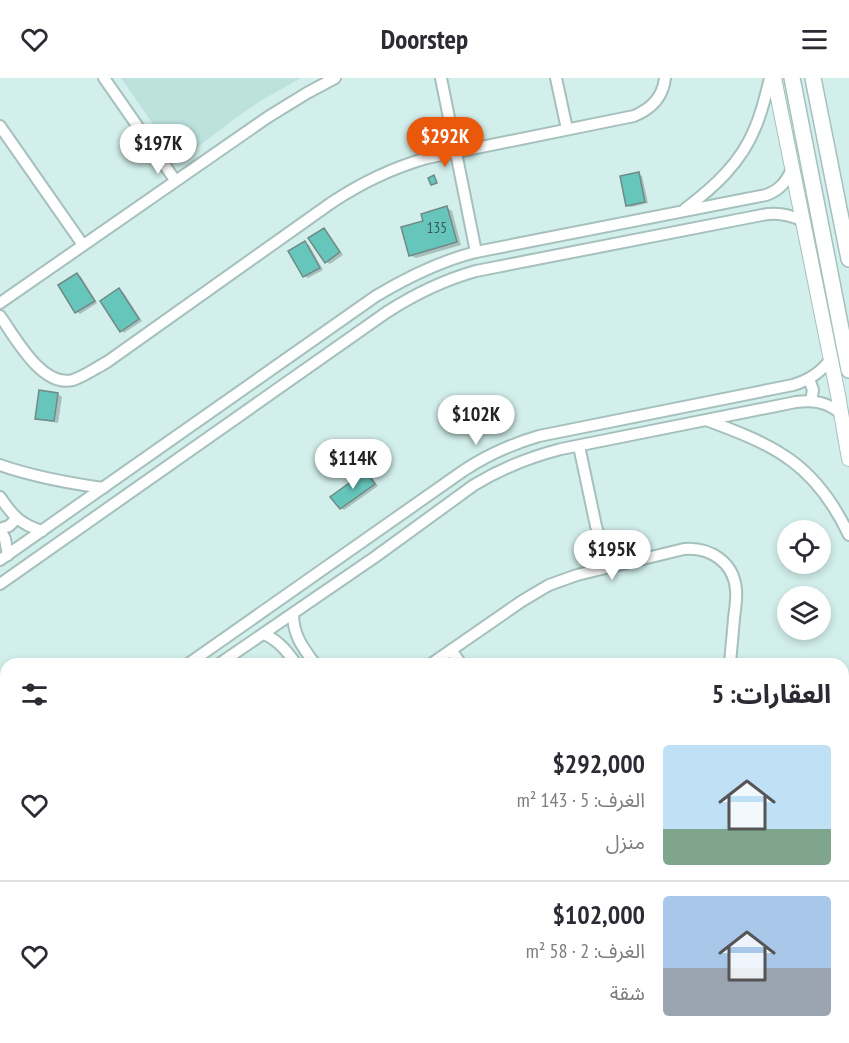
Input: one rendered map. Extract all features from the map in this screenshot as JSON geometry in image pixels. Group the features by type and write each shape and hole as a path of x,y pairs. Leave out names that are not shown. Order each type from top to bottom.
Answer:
{"main road":[{"path":"792,78 849,370"},
{"path":"813,78 849,259"}],"street":[{"path":"104,78 175,180"},
{"path":"0,303 287,104 335,78"},
{"path":"441,78 476,252"},
{"path":"556,78 567,129"},
{"path":"0,316 40,370 53,379 73,380 123,351 347,193 396,168 427,158 640,113 656,100 663,88 665,78"},
{"path":"772,78 831,359 849,459"},
{"path":"682,211 720,180 740,157 755,130 772,78"},
{"path":"0,126 83,244"},
{"path":"4,558 376,296 430,267 476,252 766,195 773,193 784,184 792,169"},
{"path":"766,195 772,202 770,213"},
{"path":"0,584 387,312 446,281 491,268 770,213 787,215 803,221"},
{"path":"197,658 470,466 492,454 523,441 555,432 793,385 809,379 831,359"},
{"path":"809,379 813,390 811,401"},
{"path":"242,390 254,406"},
{"path":"228,658 488,477 531,457 796,402 811,401 830,406 841,414"},
{"path":"706,420 757,439 796,464 819,486 839,515 849,535"},
{"path":"579,446 596,526 609,567"},
{"path":"0,465 36,477 103,488"},
{"path":"0,497 16,519 42,531"},
{"path":"4,558 5,539 0,529 16,519"},
{"path":"363,542 375,557"},
{"path":"440,658 535,592 563,579 684,549 705,551 718,557 729,568 736,590 730,658"},
{"path":"293,614 296,636 311,658"},
{"path":"264,634 283,647 292,658"},
{"path":"283,647 289,638 296,636"},
{"path":"451,650 457,658"}],"shaded area":[{"path":"121,78 301,78 259,102 191,152 182,154 169,147"}],"building":[{"path":"639,172 645,202 626,206 620,176"},
{"path":"434,175 437,183 431,185 428,178"},
{"path":"447,206 457,242 409,256 401,227 423,221 421,214"},
{"path":"324,228 340,252 325,263 308,238"},
{"path":"305,241 320,268 303,277 288,251"},
{"path":"77,273 95,301 75,313 58,285"},
{"path":"119,288 139,319 120,332 100,301"},
{"path":"39,390 58,393 54,421 35,419"},
{"path":"366,471 375,484 340,509 330,497"}]}
